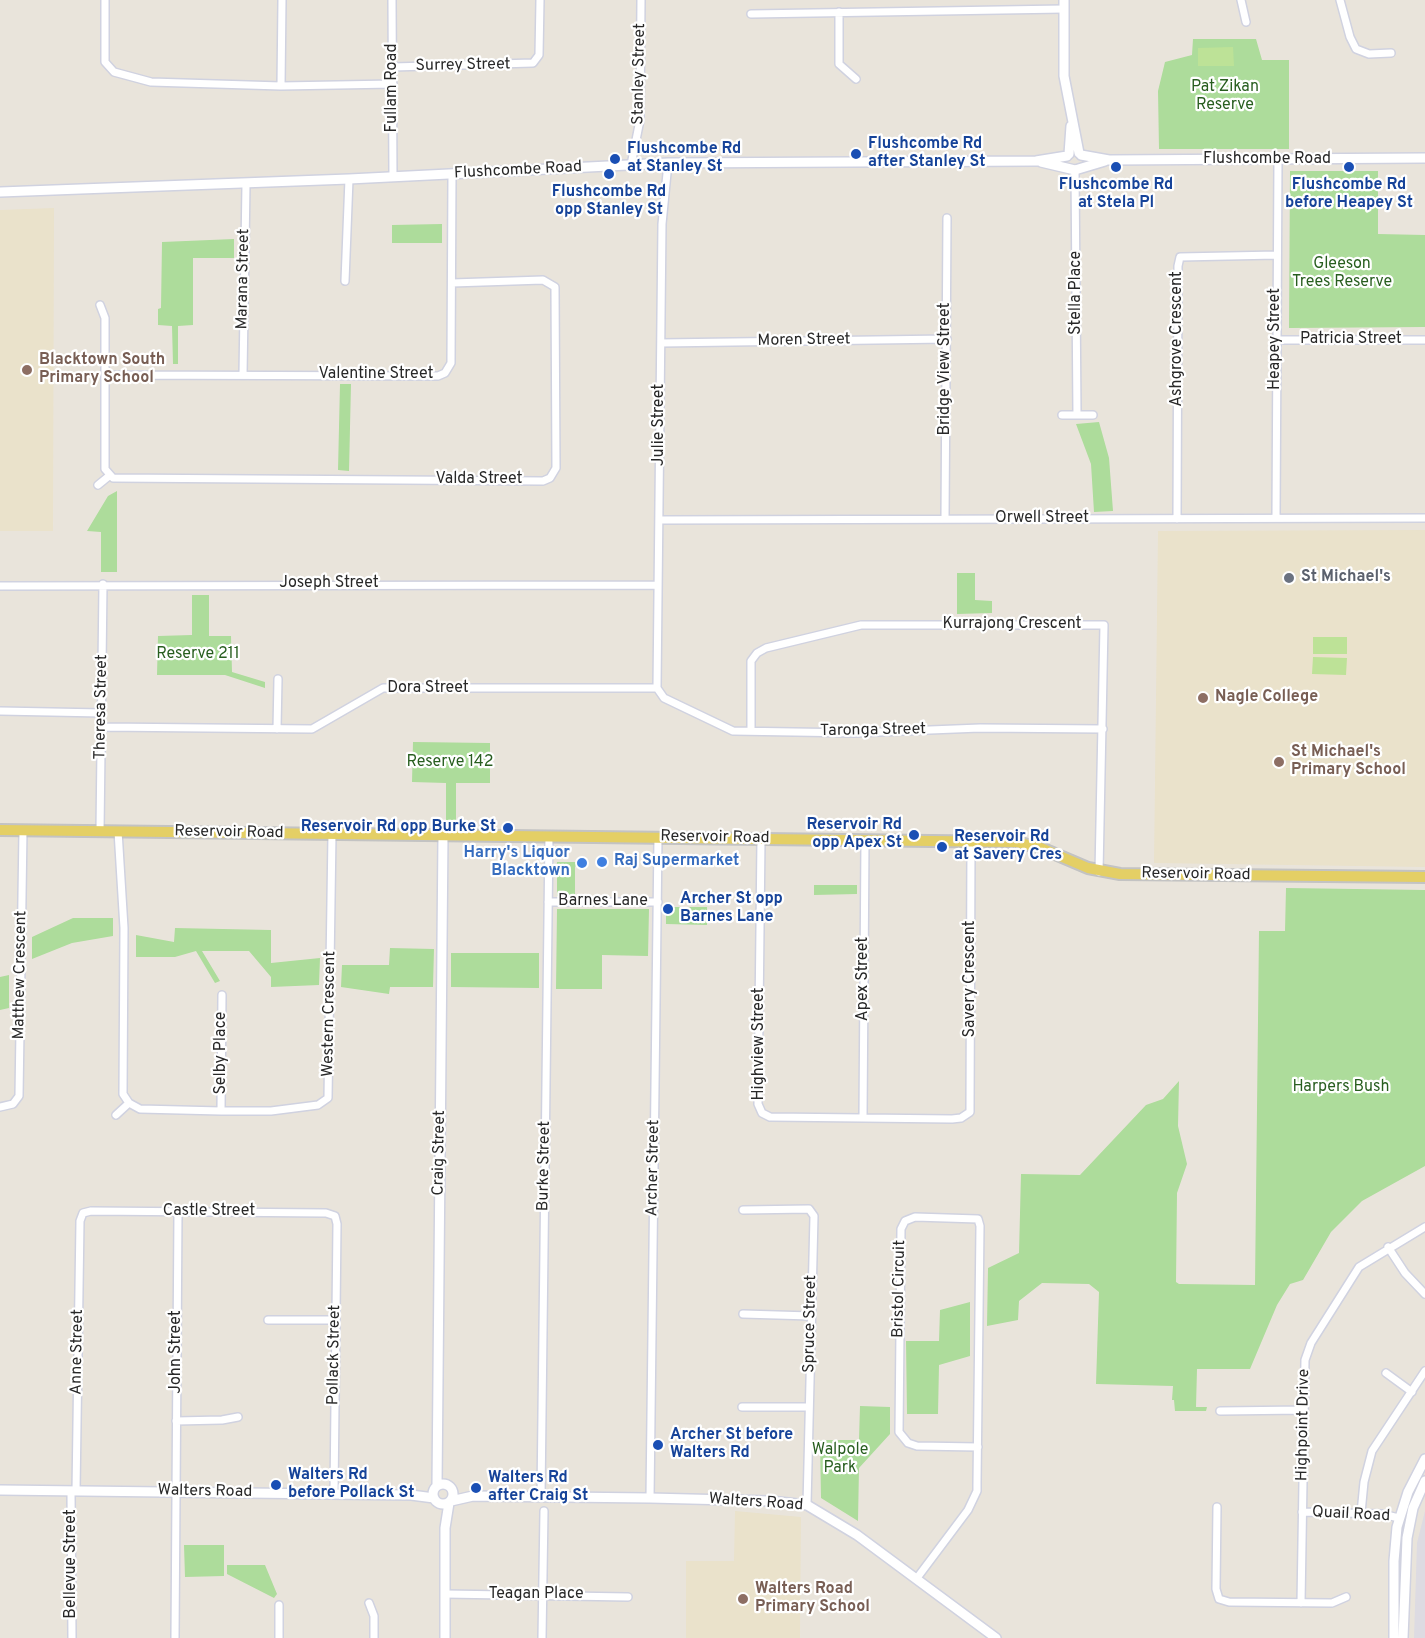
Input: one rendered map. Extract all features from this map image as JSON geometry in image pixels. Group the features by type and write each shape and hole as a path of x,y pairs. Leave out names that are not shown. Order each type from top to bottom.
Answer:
{"main road":[{"name":"Reservoir Road","path":"0,830 971,842 1026,844 1100,872 1136,875 1425,878"}],"street":[{"path":"105,0 105,62 114,72 151,82 281,86 393,84"},
{"path":"281,86 282,0"},
{"name":"Fullam Road","path":"392,0 393,177"},
{"name":"Surrey Street","path":"393,67 533,63 539,55 540,0"},
{"name":"Stanley Street","path":"631,165 637,147 640,120 641,0"},
{"path":"1241,0 1246,22"},
{"path":"1340,0 1350,37 1356,49 1369,54 1391,53"},
{"path":"751,14 1064,5 1064,76 1072,118 1074,154 1066,164 1074,169 1084,162 1074,154"},
{"path":"839,12 839,63 856,79"},
{"name":"Stanley Street","path":"637,147 639,156 648,164"},
{"name":"Flushcombe Road","path":"0,192 246,184 668,163 1036,161 1074,154 1109,160 1425,158"},
{"name":"Heapey Street","path":"1276,518 1278,159"},
{"name":"Flushcombe Road","path":"1036,161 1074,169 1109,160"},
{"name":"Julie Street","path":"657,688 662,220 668,163"},
{"name":"Stella Place","path":"1074,169 1077,415"},
{"name":"Valentine Street","path":"105,375 445,374 451,363 452,174"},
{"path":"345,280 349,179"},
{"name":"Marana Street","path":"243,375 246,184"},
{"name":"Bridge View Street","path":"945,519 947,218"},
{"name":"Ashgrove Crescent","path":"1177,519 1178,266 1180,256 1277,255"},
{"name":"Valda Street","path":"109,476 117,479 543,481 550,478 556,468 555,287 543,280 452,283"},
{"path":"98,485 109,476 105,469 105,318 100,305"},
{"name":"Moren Street","path":"661,344 946,339"},
{"name":"Patricia Street","path":"1276,340 1425,340"},
{"path":"1062,416 1093,415"},
{"name":"Orwell Street","path":"659,520 1425,518"},
{"name":"Joseph Street","path":"0,586 103,584 658,585"},
{"name":"Theresa Street","path":"100,831 103,584"},
{"name":"Kurrajong Crescent","path":"751,731 751,664 754,655 766,648 861,625 1104,625 1100,872"},
{"path":"277,729 278,679"},
{"name":"Dora Street","path":"102,727 314,728 381,688 657,688"},
{"name":"Taronga Street","path":"657,688 664,698 726,729 855,733 980,728 1103,729"},
{"path":"0,711 102,713"},
{"name":"Matthew Crescent","path":"0,1107 13,1104 19,1096 23,830"},
{"path":"116,1115 129,1103 122,1086 124,927 118,831"},
{"name":"Western Crescent","path":"129,1103 145,1109 270,1111 318,1105 328,1098 332,834"},
{"name":"Craig Street","path":"443,835 437,1471 443,1494 445,1528 445,1638"},
{"name":"Burke Street","path":"541,1496 549,836"},
{"name":"Archer Street","path":"650,1498 658,838"},
{"name":"Highview Street","path":"761,839 758,1104 762,1113 770,1117 952,1119 967,1116"},
{"name":"Apex Street","path":"863,1118 865,840"},
{"name":"Savery Crescent","path":"967,1116 972,1104 971,842"},
{"name":"Barnes Lane","path":"548,902 658,902"},
{"name":"Selby Place","path":"221,1111 222,995"},
{"name":"Spruce Street","path":"743,1210 808,1209 814,1216 807,1505"},
{"name":"Castle Street","path":"83,1214 91,1211 327,1213 334,1216"},
{"name":"John Street","path":"175,1492 178,1212"},
{"name":"Anne Street","path":"74,1491 80,1221 83,1214"},
{"name":"Pollack Street","path":"334,1216 337,1224 334,1494"},
{"name":"Bristol Circuit","path":"917,1578 975,1498 978,1447 981,1226 978,1219 915,1216 905,1221 901,1229 899,1432 908,1443 917,1446 978,1447"},
{"name":"Highpoint Drive","path":"1301,1603 1305,1360 1311,1343 1359,1267 1388,1247 1425,1227"},
{"path":"1388,1247 1405,1273 1425,1294"},
{"path":"743,1314 811,1316"},
{"path":"268,1320 335,1320"},
{"path":"1361,1513 1364,1482 1372,1451 1425,1371"},
{"path":"1386,1373 1412,1392"},
{"path":"742,1407 809,1407"},
{"path":"1220,1411 1304,1410"},
{"path":"176,1421 222,1420 238,1417"},
{"path":"1394,1638 1394,1561 1399,1518 1408,1492 1425,1459"},
{"path":"1403,1638 1407,1538 1413,1508 1425,1481"},
{"name":"Walters Road","path":"0,1490 443,1494 770,1501 807,1505 840,1523 996,1638"},
{"name":"Bellevue Street","path":"72,1638 74,1491"},
{"path":"175,1492 176,1638"},
{"path":"1217,1507 1216,1589 1219,1599 1332,1604 1346,1597"},
{"path":"542,1638 544,1510"},
{"name":"Quail Road","path":"1302,1512 1361,1513 1399,1518"},
{"name":"Teagan Place","path":"445,1594 628,1597"},
{"path":"369,1602 374,1616 375,1638"},
{"path":"279,1605 279,1638"}],"shaded area":[{"name":"Blacktown South Primary School","path":"54,208 53,531 0,531 0,210"},
{"path":"1425,530 1425,867 1154,863 1158,531"},
{"name":"Walters Road Primary School","path":"735,1511 801,1517 800,1638 686,1638 686,1561 734,1561"},
{"path":"1425,1511 1425,1638 1414,1638 1417,1543"}],"green space":[{"name":"Pat Zikan Reserve","path":"1193,39 1256,39 1262,60 1289,60 1289,149 1159,149 1158,91 1165,62 1192,55"},
{"path":"1233,47 1234,66 1198,66 1198,48"},
{"name":"Gleeson Trees Reserve","path":"1290,171 1378,171 1378,234 1425,235 1425,327 1289,328"},
{"path":"442,224 442,243 392,243 392,225"},
{"path":"234,239 234,258 193,258 193,325 178,326 178,364 173,364 172,326 158,325 158,309 161,308 162,242"},
{"path":"340,384 351,384 349,471 338,470"},
{"path":"1099,422 1109,458 1113,511 1094,512 1091,464 1076,424"},
{"path":"117,491 117,572 101,572 101,532 87,531 108,496"},
{"path":"957,573 975,573 975,600 992,601 992,613 957,614"},
{"name":"Reserve 211","path":"192,595 209,595 209,636 231,636 232,672 265,682 265,688 225,675 157,675 158,636 192,635"},
{"path":"1313,637 1347,637 1347,654 1313,654"},
{"path":"1313,657 1347,658 1346,675 1312,674"},
{"name":"Reserve 142","path":"413,742 490,743 490,783 456,783 456,825 446,824 446,783 412,782"},
{"path":"557,862 579,862 575,867 575,896 557,896"},
{"path":"814,885 857,885 857,894 814,895"},
{"name":"Harpers Bush","path":"1286,888 1425,890 1425,1166 1362,1201 1331,1232 1303,1280 1290,1284 1277,1305 1250,1369 1197,1369 1196,1407 1207,1407 1206,1411 1175,1411 1174,1400 1172,1400 1173,1386 1096,1384 1099,1292 1089,1284 1042,1283 1019,1301 1018,1320 987,1326 988,1268 1019,1253 1021,1174 1080,1175 1146,1105 1163,1099 1179,1081 1178,1126 1187,1164 1177,1193 1176,1282 1179,1284 1255,1285 1259,931 1285,931"},
{"path":"666,907 707,907 707,925 666,924"},
{"path":"557,909 649,909 648,956 602,955 602,989 556,989"},
{"path":"73,918 113,918 113,936 72,943 32,959 32,937"},
{"path":"175,928 271,930 271,963 320,958 319,985 271,987 271,977 249,951 202,951 220,981 215,983 196,951 175,957 136,957 136,935 174,942"},
{"path":"390,948 434,949 433,987 390,987 389,994 341,987 342,965 389,965"},
{"path":"451,953 539,953 539,988 451,987"},
{"path":"9,975 9,1008 0,1010 0,977"},
{"path":"970,1302 970,1356 939,1365 938,1414 907,1414 906,1341 939,1341 940,1310"},
{"name":"Walpole Park","path":"860,1406 890,1407 890,1434 859,1468 858,1521 821,1498 820,1440 859,1440"},
{"path":"184,1545 224,1545 224,1576 185,1577"},
{"path":"227,1565 265,1565 277,1594 274,1598 227,1574"}],"place":[{"name":"Flushcombe Rd after Stanley St","path":"856,154"},
{"name":"Flushcombe Rd at Stanley St","path":"615,159"},
{"name":"Flushcombe Rd at Stela Pl","path":"1116,167"},
{"name":"Flushcombe Rd before Heapey St","path":"1349,167"},
{"name":"Flushcombe Rd opp Stanley St","path":"609,174"},
{"name":"Blacktown South Primary School","path":"27,370"},
{"name":"St Michael's","path":"1289,578"},
{"name":"Nagle College","path":"1203,698"},
{"name":"St Michael's Primary School","path":"1279,762"},
{"name":"Reservoir Rd opp Burke St","path":"508,828"},
{"name":"Reservoir Rd opp Apex St","path":"914,835"},
{"name":"Reservoir Rd at Savery Cres","path":"942,847"},
{"name":"Raj Supermarket","path":"602,862"},
{"name":"Harry's Liquor Blacktown","path":"582,863"},
{"name":"Archer St opp Barnes Lane","path":"668,909"},
{"name":"Archer St before Walters Rd","path":"658,1445"},
{"name":"Walters Rd before Pollack St","path":"276,1485"},
{"name":"Walters Rd after Craig St","path":"476,1488"},
{"name":"Walters Road Primary School","path":"743,1599"}]}
